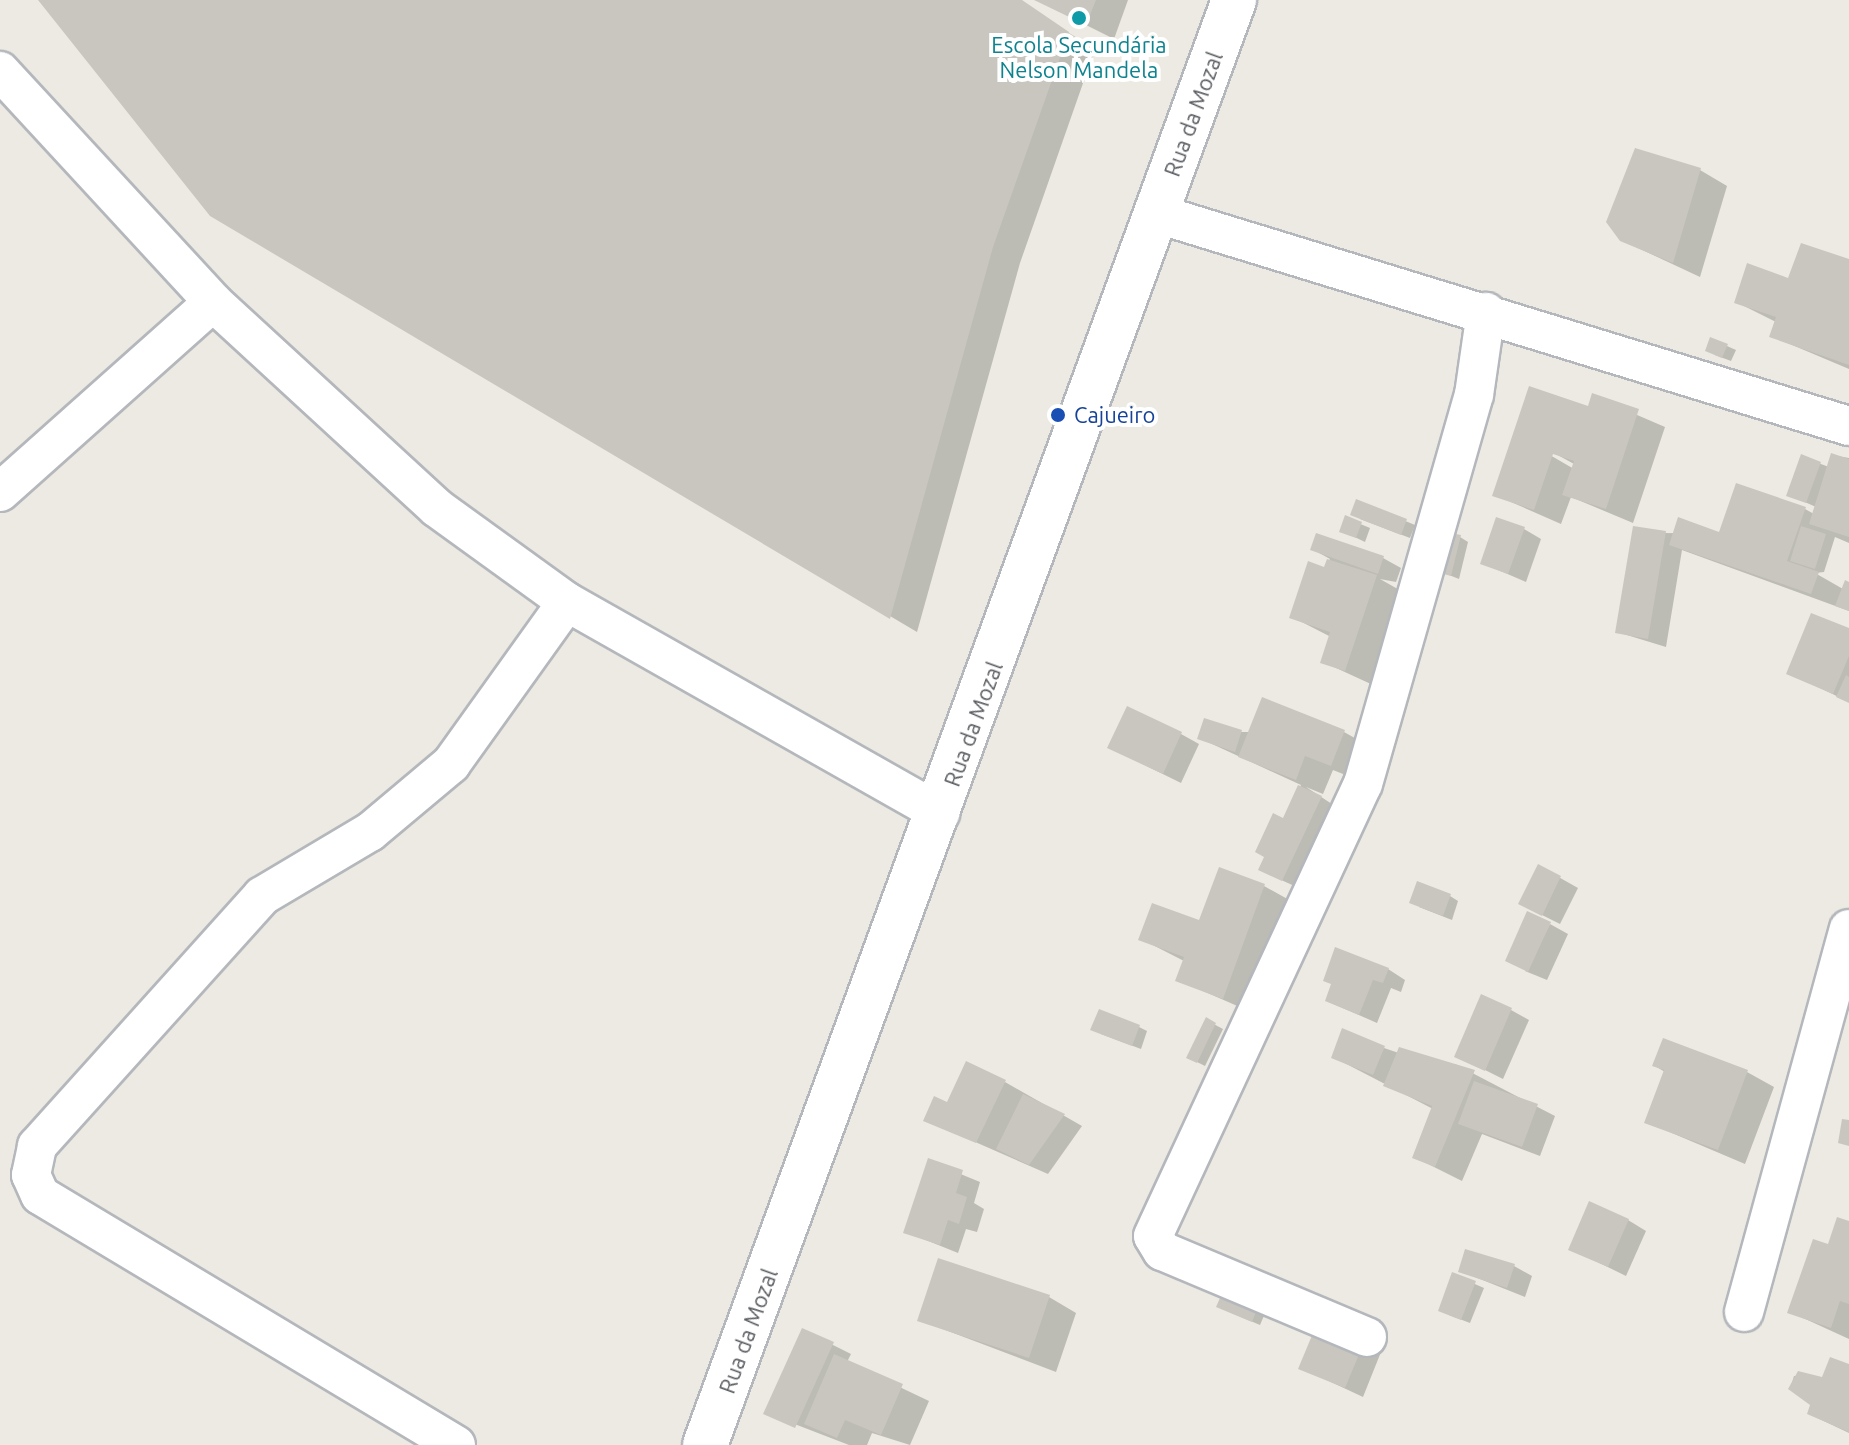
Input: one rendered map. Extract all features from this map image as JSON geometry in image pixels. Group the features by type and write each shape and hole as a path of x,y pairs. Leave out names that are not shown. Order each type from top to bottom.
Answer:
{"main road":[{"name":"Rua da Mozal","path":"705,1445 940,813 1234,0"}],"street":[{"path":"2,79 213,302 437,508 567,602 940,813"},
{"path":"1158,214 1486,312 1849,426"},
{"path":"0,492 213,302"},
{"path":"1367,1337 1162,1251 1153,1236 1363,784 1474,395 1486,312"},
{"path":"456,1445 40,1195 31,1175 37,1146 262,896 289,873 370,832 451,764 567,602"},
{"path":"1744,1312 1849,929"}],"building":[{"path":"38,0 1022,0 1069,32 993,247 890,619 210,216"},
{"name":"Escola Secundária Nelson Mandela","path":"1034,0 1096,0 1086,25"},
{"path":"1635,148 1701,168 1673,263 1620,241 1606,222"},
{"path":"1801,243 1849,259 1849,365 1769,337 1776,317 1734,303 1747,263 1788,278"},
{"path":"1710,337 1728,344 1722,358 1705,351"},
{"path":"1529,386 1588,406 1592,393 1639,409 1606,509 1562,495 1574,461 1553,454 1534,510 1492,496"},
{"path":"1831,453 1849,459 1849,537 1809,524"},
{"path":"1801,454 1821,462 1806,503 1786,496"},
{"path":"1736,483 1806,507 1787,561 1819,572 1811,594 1669,545 1678,517 1719,532"},
{"path":"1356,499 1407,519 1401,535 1350,515"},
{"path":"1345,515 1362,522 1356,538 1339,532"},
{"path":"1496,517 1525,527 1508,574 1480,564"},
{"path":"1633,526 1666,531 1648,639 1615,633"},
{"path":"1801,526 1826,534 1815,569 1790,561"},
{"path":"1446,532 1461,535 1451,576 1436,572"},
{"path":"1316,533 1384,556 1378,574 1310,550"},
{"path":"1327,559 1377,575 1345,671 1320,663 1330,632 1289,618 1308,561 1324,567"},
{"path":"1845,580 1849,582 1849,611 1835,606"},
{"path":"1811,613 1849,628 1849,656 1833,694 1786,674"},
{"path":"1846,675 1849,677 1849,703 1836,697"},
{"path":"1262,697 1345,730 1331,766 1305,756 1296,780 1238,757"},
{"path":"1127,706 1182,732 1163,774 1107,748"},
{"path":"1204,718 1242,730 1235,752 1197,739"},
{"path":"1298,785 1322,796 1282,881 1258,870 1264,857 1255,852 1273,813 1283,818"},
{"path":"1538,864 1561,876 1542,916 1518,904"},
{"path":"1219,867 1265,884 1223,999 1175,981 1184,957 1138,940 1152,903 1199,920"},
{"path":"1417,881 1451,894 1443,916 1409,903"},
{"path":"1527,911 1551,922 1528,972 1505,961"},
{"path":"1335,947 1389,968 1383,983 1373,980 1359,1015 1325,1001 1331,984 1323,981"},
{"path":"1481,994 1512,1008 1485,1071 1454,1057"},
{"path":"1099,1009 1140,1025 1132,1046 1090,1030"},
{"path":"1206,1017 1216,1023 1197,1063 1186,1058"},
{"path":"1342,1028 1385,1046 1373,1075 1331,1058"},
{"path":"1663,1038 1748,1070 1718,1150 1644,1123 1664,1070 1652,1066"},
{"path":"1399,1047 1475,1070 1435,1167 1412,1158 1432,1106 1383,1086"},
{"path":"966,1061 1006,1080 976,1143 923,1121 934,1096 947,1102"},
{"path":"1474,1081 1538,1104 1522,1147 1458,1124"},
{"path":"1023,1094 1065,1114 1029,1165 996,1149"},
{"path":"1842,1119 1849,1120 1849,1146 1838,1143"},
{"path":"928,1158 963,1170 956,1193 967,1197 959,1224 948,1220 940,1245 903,1233"},
{"path":"1589,1201 1629,1219 1608,1267 1568,1250"},
{"path":"1837,1217 1849,1221 1849,1304 1840,1301 1831,1328 1787,1313 1813,1239 1828,1244"},
{"path":"1465,1249 1515,1264 1507,1288 1458,1272"},
{"path":"938,1258 1050,1295 1029,1358 917,1321"},
{"path":"1452,1272 1476,1281 1461,1320 1438,1311"},
{"path":"1227,1282 1262,1297 1252,1322 1216,1307"},
{"path":"1318,1321 1365,1340 1345,1388 1298,1369"},
{"path":"802,1328 834,1342 795,1428 763,1414"},
{"path":"834,1354 903,1384 881,1435 845,1420 837,1438 804,1424"},
{"path":"1830,1357 1849,1364 1849,1432 1807,1414 1810,1405 1788,1389 1798,1371 1822,1377"}],"place":[{"name":"Escola Secundária Nelson Mandela","path":"1079,18"},
{"name":"Cajueiro","path":"1058,415"}]}
